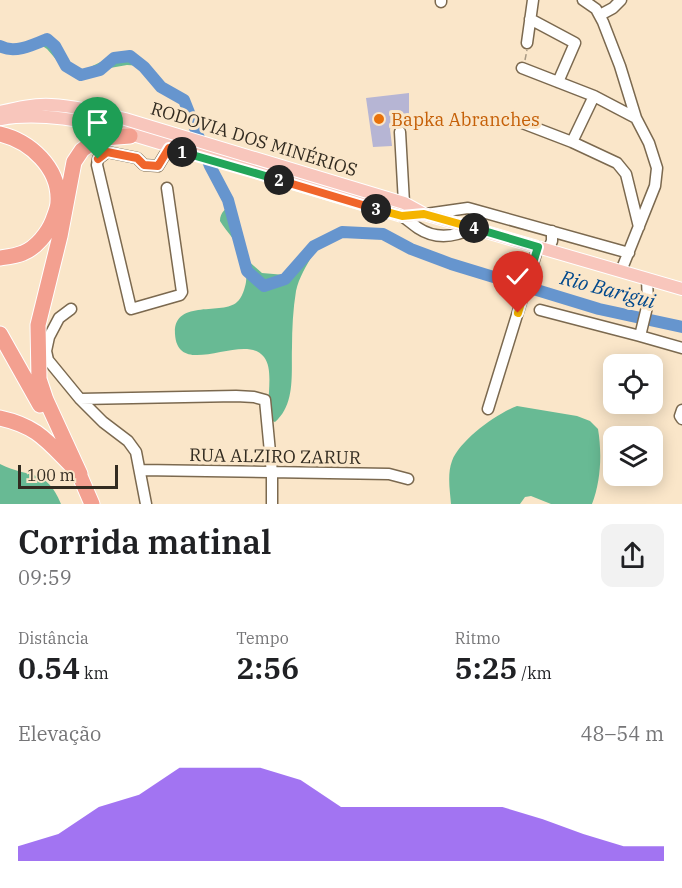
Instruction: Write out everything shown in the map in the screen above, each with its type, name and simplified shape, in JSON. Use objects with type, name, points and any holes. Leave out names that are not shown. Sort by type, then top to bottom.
[{"type":"highway","points":[[0,134],[22,141],[39,154],[57,186],[58,204],[50,228],[39,242],[24,253],[0,258]]},
{"type":"highway","points":[[92,504],[39,379],[38,325],[60,236],[74,162],[82,150],[93,142],[104,138],[130,136]]},
{"type":"highway","points":[[0,334],[80,474]]},
{"type":"highway","points":[[0,418],[19,422],[38,432],[80,474]]},
{"type":"main road","name":"RODOVIA DOS MINÉRIOS","points":[[0,112],[30,106],[52,105],[88,110],[125,119],[404,203],[424,214],[682,289]]},
{"type":"main road","name":"RODOVIA DOS MINÉRIOS","points":[[0,119],[67,118],[100,125],[130,136],[402,216],[424,214]]},
{"type":"street","points":[[527,43],[532,0]]},
{"type":"street","points":[[583,0],[593,6],[600,15],[620,66],[636,118],[650,143],[657,174],[655,186],[621,271]]},
{"type":"street","points":[[600,15],[613,8],[621,0]]},
{"type":"street","points":[[530,19],[575,43],[558,82]]},
{"type":"street","points":[[522,68],[594,96],[636,118]]},
{"type":"street","points":[[572,142],[594,96]]},
{"type":"street","points":[[512,119],[611,159],[623,169],[639,227]]},
{"type":"street","points":[[400,132],[404,203]]},
{"type":"street","points":[[167,188],[182,292],[180,295],[131,309],[97,165],[98,159],[107,152],[137,158],[144,165],[158,166],[174,149]]},
{"type":"street","points":[[424,214],[468,208],[629,253]]},
{"type":"street","points":[[402,216],[420,229],[448,236],[457,236],[473,228]]},
{"type":"street","points":[[488,409],[538,247],[533,226]]},
{"type":"street","points":[[538,247],[552,241],[552,231]]},
{"type":"street","points":[[641,330],[647,307],[647,279]]},
{"type":"street","points":[[647,307],[662,283]]},
{"type":"street","points":[[71,309],[59,318],[49,337],[46,351],[48,360],[80,399],[103,422],[128,441],[136,452],[146,504]]},
{"type":"street","points":[[540,310],[641,330],[682,348]]},
{"type":"street","points":[[80,399],[236,396],[265,400],[272,472],[272,504]]},
{"type":"street","points":[[682,410],[680,416],[682,419]]},
{"type":"street","name":"RUA ALZIRO ZARUR","points":[[141,470],[389,474],[408,478]]},
{"type":"green space","points":[[49,40],[67,65],[80,72],[115,55],[129,56],[142,66],[127,65],[110,68],[89,78],[77,79],[38,43]]},
{"type":"green space","points":[[233,205],[246,259],[262,273],[285,275],[315,241],[319,240],[296,291],[292,326],[291,387],[282,415],[275,422],[270,420],[269,370],[264,357],[255,350],[242,349],[199,355],[187,354],[179,347],[175,334],[177,323],[182,316],[190,312],[230,306],[242,295],[247,272],[245,261],[238,246],[220,221],[224,211]]},
{"type":"green space","points":[[517,406],[577,416],[590,421],[598,429],[600,467],[592,504],[551,504],[531,496],[525,497],[520,504],[451,504],[450,471],[456,453],[480,429],[499,415]]},
{"type":"green space","points":[[0,464],[43,479],[55,492],[61,504],[0,504]]},
{"type":"building","name":"Bapka Abranches","points":[[409,93],[409,127],[399,125],[390,129],[392,146],[373,147],[366,98]]},
{"type":"waterway","name":"Rio Barigui","points":[[0,46],[17,49],[47,39],[55,46],[66,66],[81,75],[100,70],[114,58],[130,56],[144,67],[161,87],[184,100],[210,166],[228,200],[247,271],[264,286],[285,279],[314,246],[342,232],[383,234],[411,249],[451,264],[599,309],[682,327]]},
{"type":"place","name":"Bapka Abranches","points":[[379,119]]},
{"type":"route","points":[[98,159],[107,152],[137,158],[144,165],[158,166],[169,148],[402,216],[424,214],[538,247],[518,313]]}]
